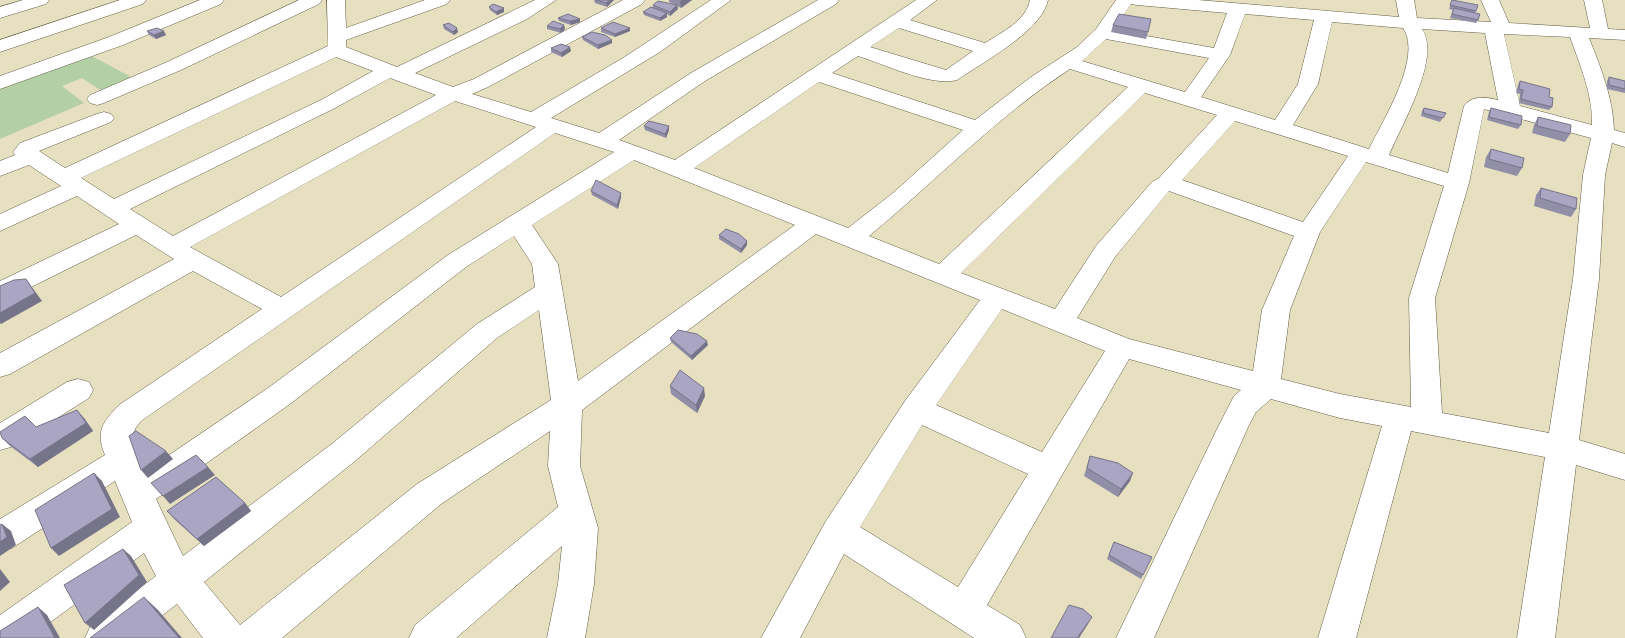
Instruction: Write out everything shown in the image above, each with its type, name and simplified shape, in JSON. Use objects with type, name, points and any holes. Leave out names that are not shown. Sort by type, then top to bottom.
[{"type":"street","points":[[0,13],[40,0]]},
{"type":"street","points":[[0,46],[137,0]]},
{"type":"street","points":[[0,83],[116,42],[215,0]]},
{"type":"street","points":[[0,223],[73,182],[337,43],[441,0]]},
{"type":"street","points":[[114,208],[395,71],[521,15],[547,0]]},
{"type":"street","points":[[0,366],[183,253],[453,94],[481,83],[636,0]]},
{"type":"street","points":[[226,638],[164,561],[115,442],[118,427],[130,413],[543,122],[686,28],[722,0]]},
{"type":"street","points":[[602,141],[698,77],[830,0]]},
{"type":"street","points":[[677,169],[928,0]]},
{"type":"street","points":[[857,49],[946,77],[953,75],[1021,26],[1038,10],[1039,0]]},
{"type":"street","points":[[850,239],[901,198],[978,128],[1038,81],[1084,51],[1102,33],[1125,0]]},
{"type":"street","points":[[1137,0],[1197,2],[1238,8],[1289,6],[1324,17],[1409,24],[1625,35]]},
{"type":"street","points":[[1361,19],[1362,0]]},
{"type":"street","points":[[1134,638],[1234,425],[1245,404],[1265,387],[1276,310],[1308,232],[1368,155],[1417,67],[1418,36],[1409,24],[1405,0]]},
{"type":"street","points":[[1490,0],[1498,28],[1510,110]]},
{"type":"street","points":[[1593,0],[1588,33],[1593,73],[1603,115],[1614,137]]},
{"type":"street","points":[[281,308],[183,253],[24,150],[182,62],[334,2],[337,43],[347,55],[395,71],[453,94],[632,151],[1122,347],[1340,406],[1563,448],[1625,467]]},
{"type":"street","points":[[1190,100],[1221,55],[1238,8]]},
{"type":"street","points":[[1281,127],[1308,84],[1324,17]]},
{"type":"street","points":[[896,21],[988,50]]},
{"type":"street","points":[[1102,33],[1221,55]]},
{"type":"street","points":[[0,59],[21,75]]},
{"type":"street","points":[[1067,62],[1457,183]]},
{"type":"street","points":[[817,75],[978,128]]},
{"type":"street","points":[[942,276],[1142,85]]},
{"type":"street","points":[[1337,638],[1414,420],[1422,298],[1457,183],[1474,106],[1482,103],[1614,137]]},
{"type":"street","points":[[1060,322],[1105,252],[1160,187],[1167,184],[1231,112]]},
{"type":"street","points":[[1536,638],[1586,279],[1594,175],[1614,137]]},
{"type":"street","points":[[137,494],[279,396],[457,261],[519,224],[632,151]]},
{"type":"street","points":[[0,169],[32,156]]},
{"type":"street","points":[[1167,184],[1308,232]]},
{"type":"street","points":[[0,292],[138,224]]},
{"type":"street","points":[[519,224],[545,264],[567,404],[564,466],[578,511],[581,528],[576,584],[566,638]]},
{"type":"street","points":[[253,638],[429,494],[567,404],[813,224]]},
{"type":"street","points":[[104,638],[344,452],[487,331],[550,290]]},
{"type":"street","points":[[780,638],[838,532],[916,409],[996,298]]},
{"type":"street","points":[[964,611],[1122,347]]},
{"type":"street","points":[[0,438],[78,390]]},
{"type":"street","points":[[916,409],[1049,469]]},
{"type":"street","points":[[0,537],[122,460]]},
{"type":"street","points":[[428,638],[578,511]]},
{"type":"street","points":[[0,637],[151,528]]},
{"type":"street","points":[[838,532],[1007,638]]},
{"type":"green space","points":[[90,55],[133,78],[102,91],[82,78],[62,86],[84,103],[0,139],[0,87]]},
{"type":"building","points":[[596,0],[610,0],[606,3]]},
{"type":"building","points":[[1452,0],[1478,5],[1476,11],[1450,5]]},
{"type":"building","points":[[658,1],[677,5],[670,12],[653,5]]},
{"type":"building","points":[[493,4],[504,8],[496,12],[489,7]]},
{"type":"building","points":[[651,7],[667,13],[660,18],[643,12]]},
{"type":"building","points":[[1454,8],[1480,14],[1478,20],[1452,14]]},
{"type":"building","points":[[568,14],[580,19],[570,21],[558,18]]},
{"type":"building","points":[[1119,14],[1151,19],[1148,32],[1113,25]]},
{"type":"building","points":[[553,21],[564,25],[560,29],[547,26]]},
{"type":"building","points":[[613,22],[630,28],[615,34],[601,28]]},
{"type":"building","points":[[449,23],[457,28],[453,32],[443,25]]},
{"type":"building","points":[[157,28],[164,31],[154,35],[147,31]]},
{"type":"building","points":[[592,32],[605,35],[612,40],[598,45],[582,37]]},
{"type":"building","points":[[561,44],[570,47],[561,53],[551,48]]},
{"type":"building","points":[[1609,77],[1625,81],[1625,89],[1609,85]]},
{"type":"building","points":[[1520,81],[1550,89],[1549,97],[1553,98],[1552,107],[1521,99],[1523,90],[1519,89]]},
{"type":"building","points":[[1424,108],[1446,113],[1443,118],[1423,113]]},
{"type":"building","points":[[1491,108],[1522,116],[1521,125],[1489,117]]},
{"type":"building","points":[[1538,117],[1571,125],[1570,134],[1537,126]]},
{"type":"building","points":[[649,121],[669,126],[665,134],[644,126]]},
{"type":"building","points":[[1491,149],[1524,158],[1522,168],[1489,159]]},
{"type":"building","points":[[596,180],[621,193],[617,205],[591,191]]},
{"type":"building","points":[[1541,188],[1577,198],[1576,209],[1540,198]]},
{"type":"building","points":[[726,229],[739,234],[747,241],[741,249],[719,235]]},
{"type":"building","points":[[26,279],[35,293],[0,313],[0,286],[14,280]]},
{"type":"building","points":[[678,330],[697,334],[707,341],[691,356],[670,338]]},
{"type":"building","points":[[680,370],[704,388],[696,405],[670,386]]},
{"type":"building","points":[[77,410],[86,423],[30,459],[2,438],[0,432],[25,416],[36,427]]},
{"type":"building","points":[[136,431],[166,451],[141,470],[129,436]]},
{"type":"building","points":[[196,455],[208,467],[163,496],[151,483]]},
{"type":"building","points":[[1090,456],[1118,463],[1133,473],[1121,489],[1087,468]]},
{"type":"building","points":[[94,473],[112,509],[51,548],[35,510]]},
{"type":"building","points":[[216,477],[245,503],[197,539],[167,511]]},
{"type":"building","points":[[2,524],[7,537],[0,542],[0,525]]},
{"type":"building","points":[[1114,542],[1152,557],[1143,575],[1109,555]]},
{"type":"building","points":[[123,549],[139,575],[85,623],[64,585]]},
{"type":"building","points":[[144,597],[179,638],[90,638]]},
{"type":"building","points":[[1069,605],[1083,609],[1092,617],[1077,638],[1051,638]]},
{"type":"building","points":[[38,607],[55,638],[0,638],[0,631]]}]
